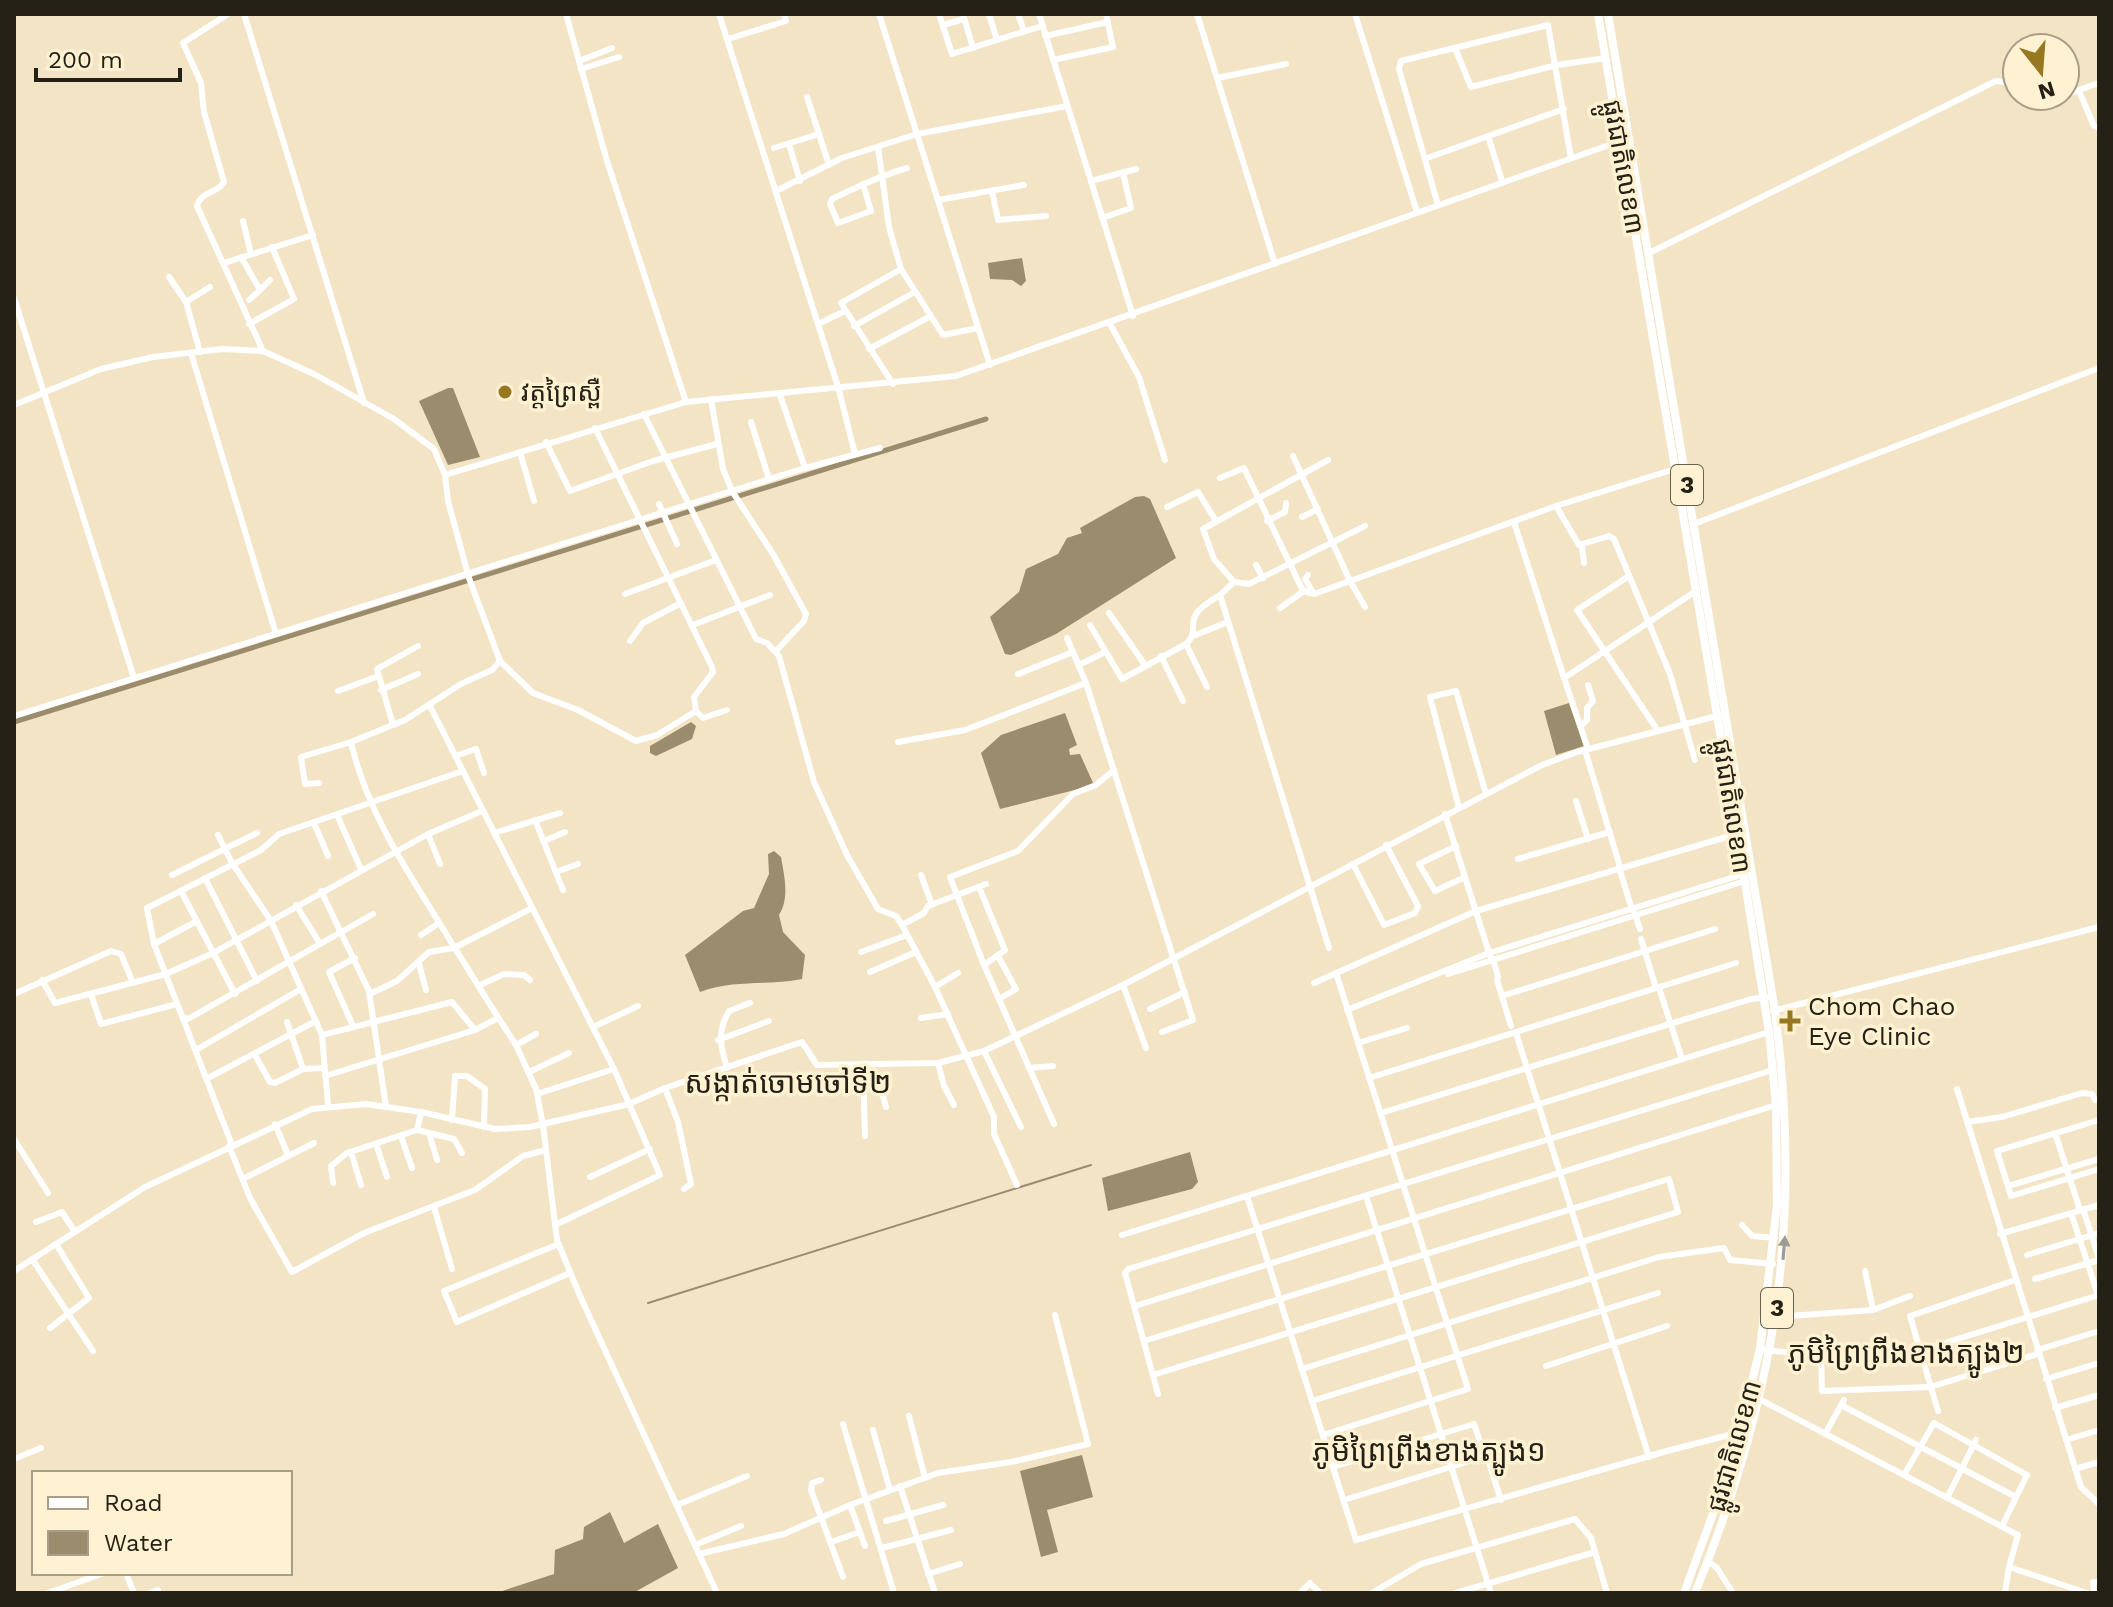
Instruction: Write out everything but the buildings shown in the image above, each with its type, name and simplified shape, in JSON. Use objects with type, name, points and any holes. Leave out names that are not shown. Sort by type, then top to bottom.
[{"type":"highway","name":"ផ្លូវជាតិលេខ៣","points":[[1598,14],[1649,253],[1694,524],[1768,997],[1787,1157],[1785,1239],[1771,1351],[1761,1400],[1728,1510],[1695,1593]]},
{"type":"highway","name":"ផ្លូវជាតិលេខ៣","points":[[1608,14],[1675,469],[1717,716],[1741,832],[1744,877],[1768,997]]},
{"type":"highway","name":"ផ្លូវជាតិលេខ៣","points":[[1684,1593],[1715,1515],[1740,1437],[1760,1349],[1773,1264],[1776,1105],[1770,1012]]},
{"type":"street","points":[[228,14],[185,40],[182,46],[201,83],[204,112],[224,182],[203,195],[197,206],[263,351]]},
{"type":"street","points":[[244,14],[364,403]]},
{"type":"street","points":[[566,14],[607,161],[686,402]]},
{"type":"street","points":[[719,14],[839,390],[855,454]]},
{"type":"street","points":[[728,39],[786,21],[784,14]]},
{"type":"street","points":[[879,14],[990,365]]},
{"type":"street","points":[[939,14],[952,54],[1042,26]]},
{"type":"street","points":[[989,14],[997,40]]},
{"type":"street","points":[[1018,14],[1024,31]]},
{"type":"street","points":[[1039,14],[1133,316]]},
{"type":"street","points":[[1053,60],[1113,47],[1106,14]]},
{"type":"street","points":[[1197,14],[1275,264]]},
{"type":"street","points":[[1355,14],[1417,212]]},
{"type":"street","points":[[943,25],[964,16],[973,48]]},
{"type":"street","points":[[1045,36],[1108,22]]},
{"type":"street","points":[[1438,205],[1399,65],[1542,24],[1550,29],[1571,158]]},
{"type":"street","points":[[580,65],[612,48]]},
{"type":"street","points":[[1455,48],[1471,87],[1557,65],[1606,58]]},
{"type":"street","points":[[580,65],[619,57]]},
{"type":"street","points":[[1217,78],[1286,64]]},
{"type":"street","points":[[1649,253],[1996,81],[2001,82]]},
{"type":"street","points":[[2081,96],[2094,126],[2099,128]]},
{"type":"street","points":[[807,97],[829,165]]},
{"type":"street","points":[[776,191],[829,165],[917,134],[1067,106]]},
{"type":"street","points":[[1427,158],[1564,109]]},
{"type":"street","points":[[774,148],[819,134]]},
{"type":"street","points":[[1488,136],[1502,181]]},
{"type":"street","points":[[445,475],[686,402],[839,390],[956,376],[1133,316],[1624,139]]},
{"type":"street","points":[[789,144],[800,181]]},
{"type":"street","points":[[878,147],[889,227],[901,269],[929,317],[945,337],[978,328]]},
{"type":"street","points":[[863,184],[871,211],[838,223],[830,204],[832,199],[863,184],[882,175],[907,168]]},
{"type":"street","points":[[1091,181],[1136,169]]},
{"type":"street","points":[[1102,218],[1131,208],[1123,173]]},
{"type":"street","points":[[938,200],[1024,185]]},
{"type":"street","points":[[992,191],[999,220],[1046,216]]},
{"type":"street","points":[[243,221],[251,254]]},
{"type":"street","points":[[224,263],[313,235]]},
{"type":"street","points":[[249,324],[294,299],[272,247]]},
{"type":"street","points":[[241,257],[260,290]]},
{"type":"street","points":[[841,303],[901,269]]},
{"type":"street","points":[[169,277],[186,302],[200,352]]},
{"type":"street","points":[[249,300],[270,280]]},
{"type":"street","points":[[186,302],[210,287]]},
{"type":"street","points":[[854,326],[915,292]]},
{"type":"street","points":[[834,294],[893,384]]},
{"type":"street","points":[[14,298],[134,678]]},
{"type":"street","points":[[818,324],[845,311]]},
{"type":"street","points":[[869,349],[929,317]]},
{"type":"street","points":[[1110,324],[1139,377],[1165,460]]},
{"type":"street","points":[[14,405],[115,365],[200,352],[263,351],[364,403],[429,443],[445,475],[448,501],[469,578],[500,661],[533,693],[578,710],[636,741],[657,735],[696,711]]},
{"type":"street","points":[[191,353],[276,634]]},
{"type":"street","points":[[1694,524],[2099,368]]},
{"type":"street","points":[[780,395],[805,468]]},
{"type":"street","points":[[711,399],[717,444],[734,495],[773,554],[806,614],[776,651]]},
{"type":"street","points":[[644,414],[756,639],[776,651],[814,782],[847,855],[878,909],[896,916],[935,987],[994,1117],[994,1134],[1017,1185]]},
{"type":"street","points":[[751,422],[769,479]]},
{"type":"street","points":[[595,428],[713,670],[694,697],[696,711],[703,718],[727,710]]},
{"type":"street","points":[[546,442],[570,491],[664,458],[717,444]]},
{"type":"street","points":[[14,716],[664,517],[734,495],[769,479],[880,448]]},
{"type":"street","points":[[520,452],[534,501]]},
{"type":"street","points":[[1293,456],[1365,607]]},
{"type":"street","points":[[1328,460],[1203,531],[1214,559],[1234,582],[1249,584],[1365,526]]},
{"type":"street","points":[[1220,478],[1244,468],[1288,564],[1304,591],[1314,594],[1556,506],[1675,469]]},
{"type":"street","points":[[1167,507],[1198,492],[1216,521]]},
{"type":"street","points":[[1267,521],[1285,512],[1286,503]]},
{"type":"street","points":[[659,504],[677,544]]},
{"type":"street","points":[[1556,506],[1582,546],[1584,563]]},
{"type":"street","points":[[1302,517],[1318,509]]},
{"type":"street","points":[[1514,522],[1581,726],[1640,929]]},
{"type":"street","points":[[1582,546],[1611,536],[1647,621],[1685,723],[1695,760]]},
{"type":"street","points":[[625,594],[716,560]]},
{"type":"street","points":[[1256,565],[1263,578]]},
{"type":"street","points":[[1308,575],[1305,579],[1314,594]]},
{"type":"street","points":[[1629,576],[1577,610],[1658,731]]},
{"type":"street","points":[[1193,636],[1194,619],[1205,605],[1234,582]]},
{"type":"street","points":[[1280,608],[1304,591]]},
{"type":"street","points":[[1564,678],[1696,591]]},
{"type":"street","points":[[693,625],[770,595]]},
{"type":"street","points":[[1220,595],[1329,948]]},
{"type":"street","points":[[630,641],[643,623],[681,603]]},
{"type":"street","points":[[1109,613],[1145,665]]},
{"type":"street","points":[[1090,625],[1122,679],[1186,644],[1193,636],[1228,622]]},
{"type":"street","points":[[1067,638],[1086,683],[1193,1020],[1162,1032]]},
{"type":"street","points":[[1186,644],[1207,687]]},
{"type":"street","points":[[393,725],[376,677],[382,663],[418,646]]},
{"type":"street","points":[[1018,674],[1073,652]]},
{"type":"street","points":[[1079,665],[1105,652]]},
{"type":"street","points":[[1161,656],[1183,701]]},
{"type":"street","points":[[319,783],[306,786],[301,757],[393,725],[430,706],[461,684],[492,670],[500,661]]},
{"type":"street","points":[[381,690],[418,674]]},
{"type":"street","points":[[338,691],[376,677]]},
{"type":"street","points":[[898,742],[965,730],[1086,683]]},
{"type":"street","points":[[1581,726],[1587,720],[1587,708],[1593,701],[1588,685]]},
{"type":"street","points":[[1459,808],[1430,697],[1456,691],[1486,794]]},
{"type":"street","points":[[430,706],[614,1069],[660,1175],[555,1225]]},
{"type":"street","points":[[14,1271],[137,1191],[275,1124],[328,1105],[386,1107],[484,1127],[543,1125],[629,1104],[665,1088],[802,1042],[817,1065],[938,1063],[967,1057],[1123,985],[1542,765],[1717,716]]},
{"type":"street","points":[[351,742],[370,803],[395,852],[516,1045],[529,1072],[543,1125],[559,1244],[717,1593]]},
{"type":"street","points":[[455,756],[476,749],[484,773]]},
{"type":"street","points":[[1054,1124],[984,965],[950,877],[1018,851],[1073,794],[1096,785],[1114,770]]},
{"type":"street","points":[[463,771],[279,834],[261,850],[145,911],[154,944],[208,1078],[243,1179],[292,1272],[364,1233],[475,1190],[523,1156],[546,1150]]},
{"type":"street","points":[[1576,801],[1588,839]]},
{"type":"street","points":[[42,980],[53,1003],[166,974],[213,953],[428,834],[482,811]]},
{"type":"street","points":[[494,833],[560,813]]},
{"type":"street","points":[[1445,814],[1511,1026]]},
{"type":"street","points":[[337,815],[361,869]]},
{"type":"street","points":[[535,820],[563,890]]},
{"type":"street","points":[[314,823],[328,856]]},
{"type":"street","points":[[544,841],[565,832]]},
{"type":"street","points":[[1518,859],[1610,832]]},
{"type":"street","points":[[1314,983],[1477,911],[1741,832]]},
{"type":"street","points":[[172,875],[257,833]]},
{"type":"street","points":[[428,834],[440,864]]},
{"type":"street","points":[[218,835],[232,863],[271,921],[322,1035],[328,1105]]},
{"type":"street","points":[[1353,864],[1384,925],[1415,913],[1418,906],[1386,845]]},
{"type":"street","points":[[1456,846],[1419,864],[1435,891],[1465,877]]},
{"type":"street","points":[[556,872],[578,864]]},
{"type":"street","points":[[921,875],[932,905]]},
{"type":"street","points":[[1347,1010],[1492,957],[1744,877]]},
{"type":"street","points":[[205,878],[257,981]]},
{"type":"street","points":[[902,925],[932,905],[983,886],[1005,949],[984,965]]},
{"type":"street","points":[[181,891],[235,994]]},
{"type":"street","points":[[321,891],[370,994],[386,1107]]},
{"type":"street","points":[[296,905],[319,942]]},
{"type":"street","points":[[370,994],[397,981],[429,952],[454,948],[532,908]]},
{"type":"street","points":[[183,1017],[188,1019],[235,994],[319,942],[373,914]]},
{"type":"street","points":[[154,944],[197,921]]},
{"type":"street","points":[[421,935],[439,923]]},
{"type":"street","points":[[1770,1012],[2099,927]]},
{"type":"street","points":[[1502,996],[1715,929]]},
{"type":"street","points":[[861,952],[907,935]]},
{"type":"street","points":[[1641,939],[1682,1059]]},
{"type":"street","points":[[14,994],[117,951],[133,983]]},
{"type":"street","points":[[870,972],[916,952]]},
{"type":"street","points":[[998,956],[1016,988],[999,999]]},
{"type":"street","points":[[353,1026],[329,972],[355,958]]},
{"type":"street","points":[[1369,1078],[1736,963]]},
{"type":"street","points":[[419,964],[426,990]]},
{"type":"street","points":[[935,987],[958,973]]},
{"type":"street","points":[[1323,1435],[1468,1389],[1336,973]]},
{"type":"street","points":[[478,986],[504,974],[524,975],[530,980]]},
{"type":"street","points":[[1123,985],[1146,1048]]},
{"type":"street","points":[[196,1050],[301,989]]},
{"type":"street","points":[[1150,1009],[1185,992]]},
{"type":"street","points":[[91,994],[101,1024],[177,1004]]},
{"type":"street","points":[[1381,1113],[1768,997]]},
{"type":"street","points":[[322,1035],[452,1002],[475,1030]]},
{"type":"street","points":[[727,1068],[718,1040],[728,1012],[750,1003]]},
{"type":"street","points":[[593,1027],[638,1006]]},
{"type":"street","points":[[921,1018],[948,1014]]},
{"type":"street","points":[[255,1055],[270,1082],[303,1069],[325,1072],[378,1058],[475,1030],[498,1018]]},
{"type":"street","points":[[208,1078],[316,1021]]},
{"type":"street","points":[[718,1040],[769,1021]]},
{"type":"street","points":[[287,1022],[303,1069]]},
{"type":"street","points":[[1358,1043],[1407,1028]]},
{"type":"street","points":[[1122,1235],[1769,1032]]},
{"type":"street","points":[[1516,1033],[1590,1277],[1649,1457]]},
{"type":"street","points":[[516,1045],[536,1034]]},
{"type":"street","points":[[984,1051],[1021,1127]]},
{"type":"street","points":[[529,1072],[569,1053]]},
{"type":"street","points":[[938,1063],[944,1086],[954,1105]]},
{"type":"street","points":[[863,1066],[865,1136]]},
{"type":"street","points":[[1029,1068],[1053,1066]]},
{"type":"street","points":[[537,1094],[614,1069]]},
{"type":"street","points":[[1158,1394],[1125,1273],[1128,1269],[1773,1070]]},
{"type":"street","points":[[452,1120],[455,1076],[467,1076],[485,1089],[484,1127]]},
{"type":"street","points":[[863,1080],[880,1085],[886,1107]]},
{"type":"street","points":[[665,1088],[678,1122],[691,1184],[684,1189]]},
{"type":"street","points":[[1957,1089],[2081,1487],[2099,1504]]},
{"type":"street","points":[[1967,1122],[2002,1117],[2082,1093],[2092,1094],[2095,1100]]},
{"type":"street","points":[[1135,1306],[1776,1105]]},
{"type":"street","points":[[417,1130],[421,1112]]},
{"type":"street","points":[[2099,1120],[1997,1151],[2011,1196],[2099,1169]]},
{"type":"street","points":[[275,1124],[288,1155]]},
{"type":"street","points":[[333,1183],[329,1168],[351,1152],[417,1130],[458,1140],[462,1153]]},
{"type":"street","points":[[429,1133],[437,1160]]},
{"type":"street","points":[[2035,1279],[2099,1259],[2095,1234],[2069,1178],[2055,1133]]},
{"type":"street","points":[[401,1136],[412,1168]]},
{"type":"street","points":[[14,1139],[48,1193]]},
{"type":"street","points":[[243,1179],[314,1143]]},
{"type":"street","points":[[376,1144],[387,1177]]},
{"type":"street","points":[[590,1177],[650,1149]]},
{"type":"street","points":[[351,1152],[361,1185]]},
{"type":"street","points":[[2008,1186],[2099,1159]]},
{"type":"street","points":[[1144,1341],[1669,1179],[1678,1212],[1153,1375]]},
{"type":"street","points":[[1247,1196],[1356,1540],[1729,1435],[1740,1437]]},
{"type":"street","points":[[1366,1196],[1491,1593]]},
{"type":"street","points":[[2000,1234],[2099,1205]]},
{"type":"street","points":[[434,1207],[452,1269]]},
{"type":"street","points":[[36,1222],[62,1212],[75,1232]]},
{"type":"street","points":[[1760,1349],[1919,1351],[2098,1295],[2071,1213]]},
{"type":"street","points":[[1742,1225],[1752,1236],[1775,1238]]},
{"type":"street","points":[[2027,1255],[2095,1234]]},
{"type":"street","points":[[50,1328],[89,1298],[56,1244]]},
{"type":"street","points":[[559,1244],[444,1291],[457,1322],[570,1273]]},
{"type":"street","points":[[1302,1369],[1659,1257],[1724,1248],[1730,1260],[1773,1264]]},
{"type":"street","points":[[32,1259],[93,1351]]},
{"type":"street","points":[[1865,1271],[1873,1310]]},
{"type":"street","points":[[1938,1411],[1909,1322],[1914,1312],[2015,1280]]},
{"type":"street","points":[[1312,1401],[1658,1293]]},
{"type":"street","points":[[1776,1317],[1873,1310],[1910,1296]]},
{"type":"street","points":[[699,1554],[784,1534],[850,1505],[925,1478],[1088,1444],[1055,1315]]},
{"type":"street","points":[[1546,1366],[1667,1326]]},
{"type":"street","points":[[1821,1352],[1822,1391],[1930,1387],[2099,1331]]},
{"type":"street","points":[[2046,1379],[2099,1363]]},
{"type":"street","points":[[2055,1408],[2099,1395]]},
{"type":"street","points":[[1761,1400],[2019,1537],[2009,1567],[2005,1593]]},
{"type":"street","points":[[1825,1434],[1843,1402],[2016,1497]]},
{"type":"street","points":[[909,1416],[925,1478]]},
{"type":"street","points":[[1904,1475],[1932,1422],[1975,1443],[2027,1475],[2002,1526]]},
{"type":"street","points":[[843,1424],[894,1593]]},
{"type":"street","points":[[1333,1467],[1476,1425],[1501,1500]]},
{"type":"street","points":[[873,1430],[890,1490]]},
{"type":"street","points":[[2066,1440],[2099,1430]]},
{"type":"street","points":[[1947,1498],[1975,1443]]},
{"type":"street","points":[[15,1456],[41,1448]]},
{"type":"street","points":[[1344,1500],[1485,1457]]},
{"type":"street","points":[[2075,1469],[2099,1462]]},
{"type":"street","points":[[677,1505],[747,1476]]},
{"type":"street","points":[[821,1480],[810,1486],[843,1577]]},
{"type":"street","points":[[900,1486],[935,1593]]},
{"type":"street","points":[[2091,1497],[2099,1494]]},
{"type":"street","points":[[850,1505],[865,1546]]},
{"type":"street","points":[[886,1521],[943,1505]]},
{"type":"street","points":[[1372,1593],[1421,1564],[1575,1519],[1591,1538],[1607,1593]]},
{"type":"street","points":[[695,1545],[741,1526]]},
{"type":"street","points":[[882,1548],[951,1530]]},
{"type":"street","points":[[831,1542],[860,1532]]},
{"type":"street","points":[[1456,1593],[1595,1552]]},
{"type":"street","points":[[1708,1561],[1715,1565],[1733,1593]]},
{"type":"street","points":[[928,1574],[960,1564]]},
{"type":"street","points":[[2009,1567],[2087,1593]]},
{"type":"street","points":[[48,1593],[98,1575]]},
{"type":"street","points":[[2094,1593],[2093,1582],[2099,1582]]},
{"type":"street","points":[[1300,1593],[1310,1583],[1320,1593]]},
{"type":"street","points":[[149,1593],[158,1590]]},
{"type":"water","points":[[1022,258],[1026,281],[1021,286],[1012,280],[990,279],[988,263]]},
{"type":"water","points":[[453,388],[480,457],[448,465],[419,401]]},
{"type":"water","points":[[1135,497],[1150,499],[1176,558],[1056,634],[1011,655],[1005,654],[990,617],[1019,592],[1026,569],[1058,554],[1067,538],[1082,533],[1080,528]]},
{"type":"water","points":[[1569,703],[1584,746],[1556,755],[1544,711]]},
{"type":"water","points":[[1065,713],[1077,745],[1069,749],[1070,755],[1080,754],[1094,785],[1000,809],[981,753],[1001,735]]},
{"type":"water","points":[[691,722],[696,726],[692,739],[656,756],[650,753],[650,746]]},
{"type":"water","points":[[774,851],[781,857],[785,886],[779,915],[783,932],[805,955],[802,979],[725,985],[700,992],[685,955],[743,911],[754,908],[769,874],[768,854]]},
{"type":"water","points":[[1190,1152],[1198,1182],[1192,1189],[1108,1211],[1102,1178]]},
{"type":"water","points":[[1082,1455],[1093,1497],[1047,1510],[1058,1552],[1041,1557],[1020,1471]]},
{"type":"water","points":[[610,1512],[624,1543],[658,1524],[678,1568],[633,1593],[496,1593],[554,1574],[555,1550],[583,1539],[584,1527]]},
{"type":"waterway","points":[[14,722],[986,419]]},
{"type":"waterway","points":[[648,1303],[1091,1165]]},
{"type":"place","name":"វត្តព្រៃស្ពឺ","points":[[505,392]]},
{"type":"place","name":"Chom Chao Eye Clinic","points":[[1790,1021]]},
{"type":"district","name":"សង្កាត់ចោមចៅទី២","points":[[788,1083]]},
{"type":"district","name":"ភូមិព្រៃព្រីងខាងត្បូង២","points":[[1906,1353]]},
{"type":"district","name":"ភូមិព្រៃព្រីងខាងត្បូង១","points":[[1429,1451]]}]
